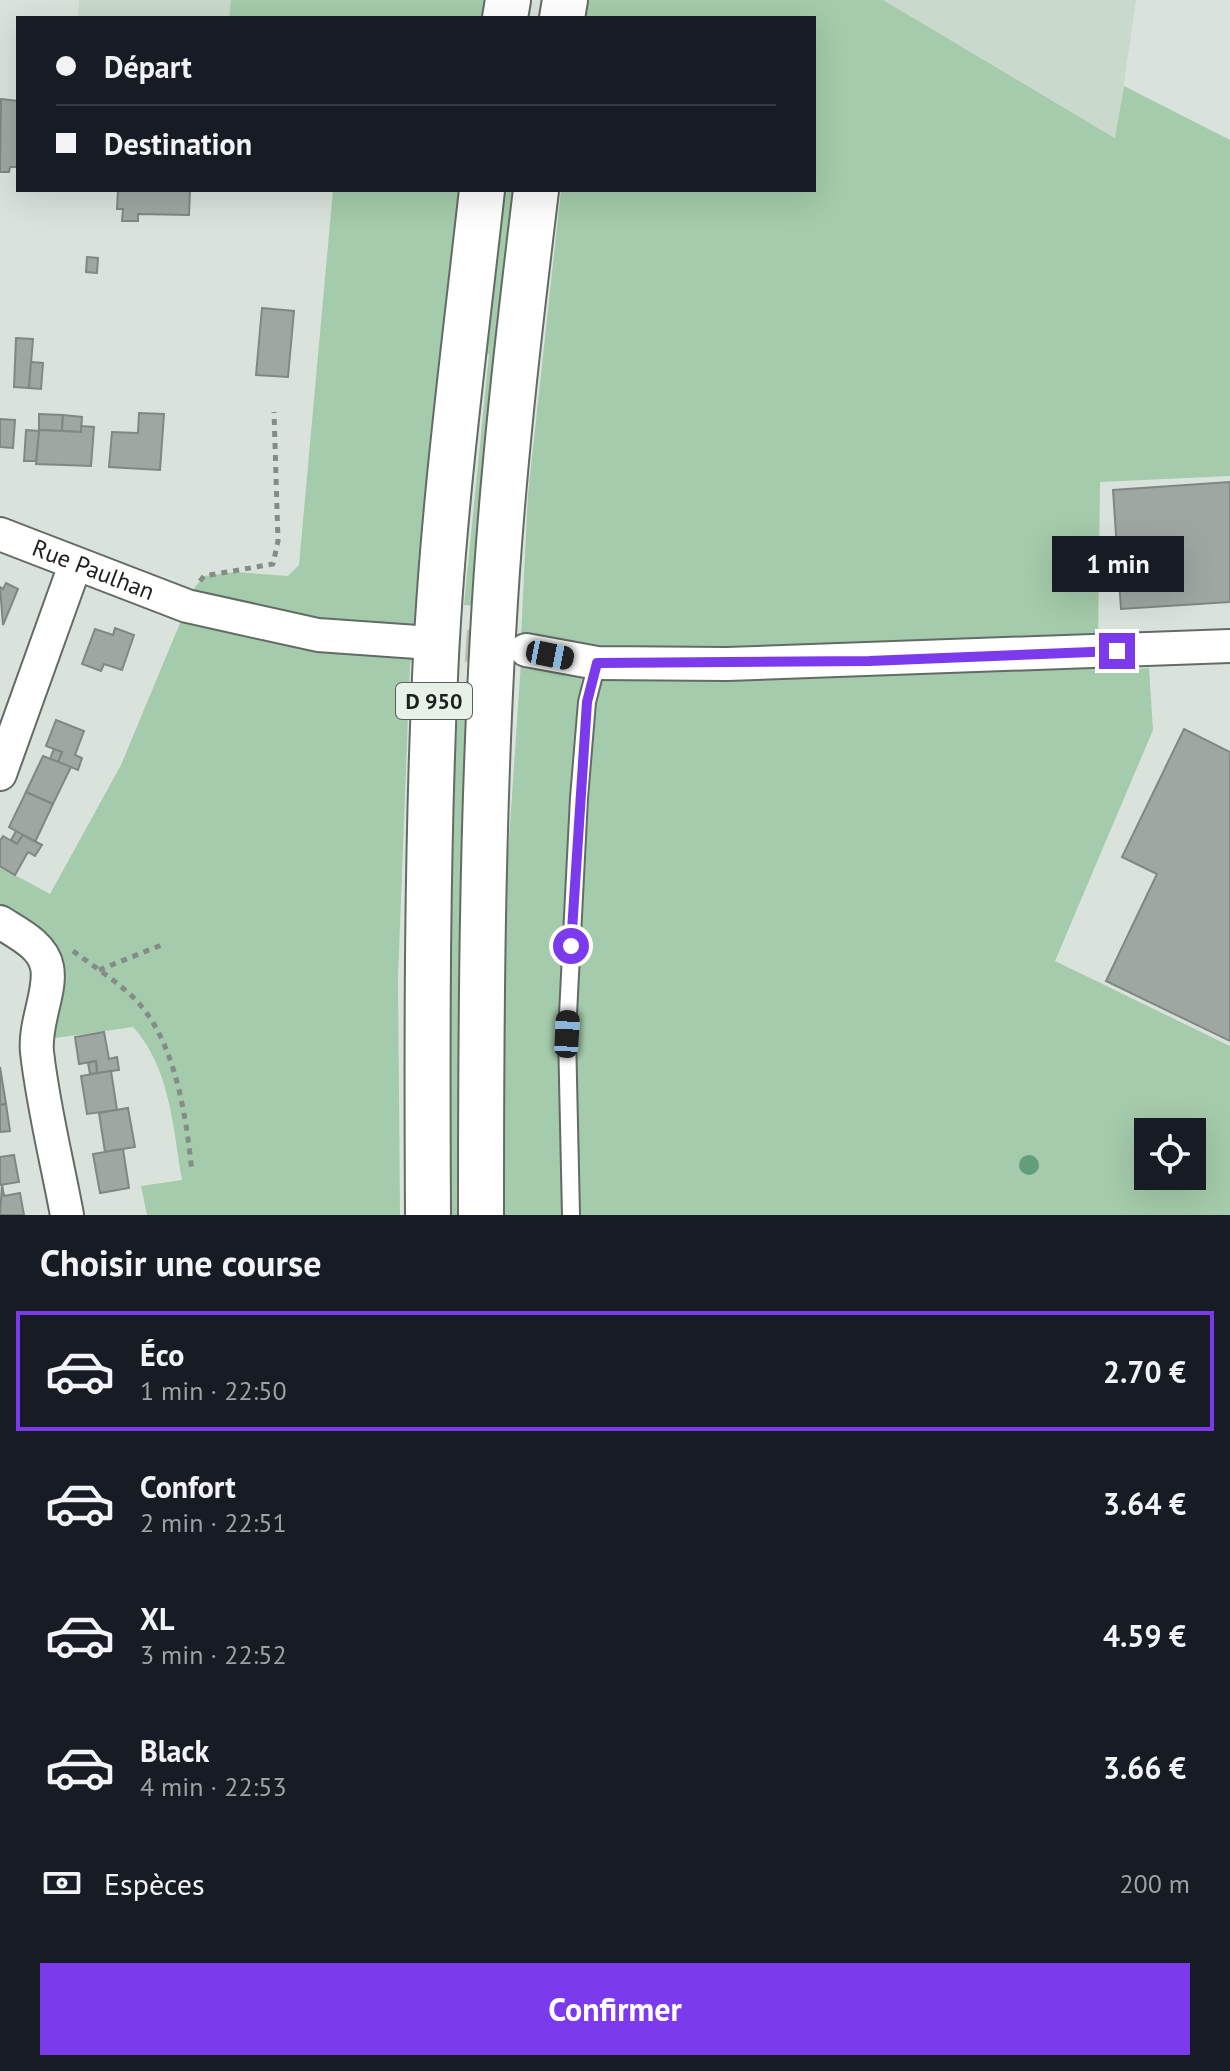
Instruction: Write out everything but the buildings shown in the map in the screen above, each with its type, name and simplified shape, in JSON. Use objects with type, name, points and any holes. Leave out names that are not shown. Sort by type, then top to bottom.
[{"type":"highway","name":"D 950","points":[[428,1215],[427,1046],[435,675],[457,409],[482,192]]},
{"type":"highway","name":"D 950","points":[[481,1215],[482,956],[493,635],[508,443],[536,192]]},
{"type":"street","name":"Rue Paulhan","points":[[0,534],[187,606],[318,635],[417,642]]},
{"type":"street","points":[[0,774],[75,565]]},
{"type":"street","points":[[526,650],[597,663],[898,660],[1230,646]]},
{"type":"street","points":[[0,922],[43,955],[48,983],[39,1012],[37,1049],[67,1215]]},
{"type":"lane","points":[[571,1215],[567,1034],[581,771],[587,702],[597,663]]},
{"type":"path","points":[[187,606],[204,576],[273,564],[278,541],[274,412]]},
{"type":"path","points":[[98,970],[164,944]]},
{"type":"path","points":[[43,955],[68,947],[133,997],[155,1025],[171,1063],[192,1172]]},
{"type":"shaded area","points":[[79,0],[231,0],[229,16],[78,16]]},
{"type":"shaded area","points":[[883,0],[1136,0],[1116,138]]},
{"type":"green space","points":[[231,0],[485,0],[483,16],[229,16]]},
{"type":"green space","points":[[589,0],[883,0],[1115,138],[1124,86],[1230,140],[1230,476],[1100,482],[1098,647],[613,651],[521,637],[528,494],[561,192],[816,192],[816,16],[586,16]]},
{"type":"green space","points":[[333,192],[461,192],[417,642],[410,665],[398,978],[400,1215],[147,1215],[141,1186],[182,1180],[168,1099],[155,1060],[133,1027],[48,1039],[65,980],[59,958],[0,910],[0,867],[50,894],[121,765],[195,587],[204,576],[236,572],[288,576],[299,565]]},
{"type":"green space","points":[[499,192],[519,192],[481,606],[464,605],[489,354],[477,356]]},
{"type":"green space","points":[[521,662],[582,677],[566,878],[563,1215],[503,1215],[503,929]]},
{"type":"green space","points":[[1098,663],[1098,672],[1149,668],[1153,730],[1055,961],[1230,1046],[1230,1215],[580,1215],[575,1054],[592,701],[602,681],[616,671]]},
{"type":"green space","points":[[460,685],[475,686],[461,1215],[447,1215],[450,884]]},
{"type":"tunnel","points":[[418,642],[515,649]]},
{"type":"route","points":[[571,946],[587,702],[597,663],[869,661],[1117,651]]}]
